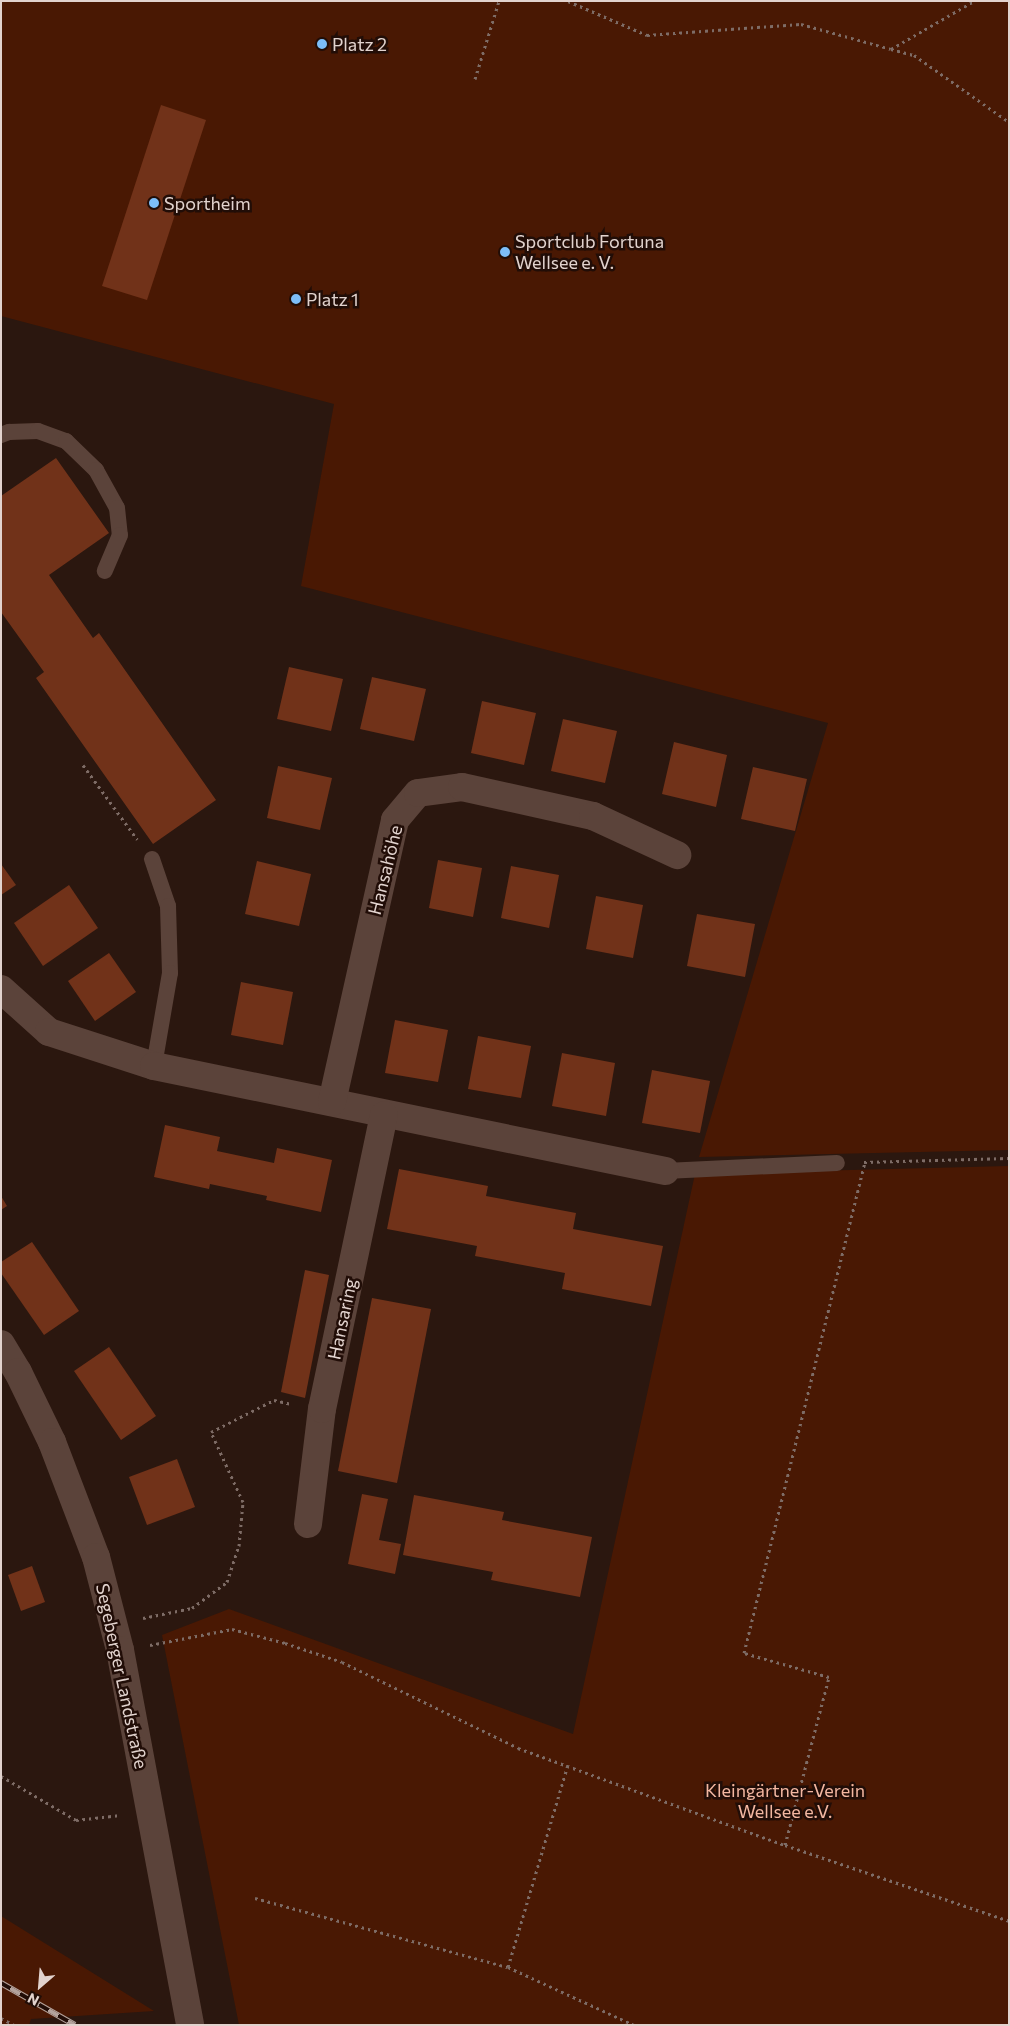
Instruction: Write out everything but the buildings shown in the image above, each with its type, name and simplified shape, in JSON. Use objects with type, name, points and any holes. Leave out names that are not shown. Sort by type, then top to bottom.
[{"type":"street","name":"Hansahöhe","points":[[332,1102],[395,820],[418,793],[462,787],[593,816],[677,855]]},
{"type":"street","points":[[1,989],[50,1032],[154,1066],[332,1102],[384,1115],[665,1171]]},
{"type":"street","name":"Hansaring","points":[[308,1524],[322,1409],[384,1115]]},
{"type":"street","name":"Segeberger Landstraße","points":[[1,1344],[18,1372],[52,1442],[96,1557],[120,1650],[190,2025]]},
{"type":"lane","points":[[1,436],[10,432],[38,431],[66,441],[96,470],[117,508],[120,535],[106,571]]},
{"type":"lane","points":[[152,859],[168,906],[170,973],[154,1066]]},
{"type":"lane","points":[[665,1171],[837,1163]]},
{"type":"path","points":[[475,78],[499,1]]},
{"type":"path","points":[[568,1],[647,35],[801,24],[914,55],[1009,122]]},
{"type":"path","points":[[891,49],[974,1]]},
{"type":"path","points":[[83,765],[152,859]]},
{"type":"path","points":[[837,1163],[1009,1158]]},
{"type":"path","points":[[785,1845],[828,1677],[744,1653],[865,1162]]},
{"type":"path","points":[[113,1624],[192,1608],[227,1582],[239,1546],[243,1502],[211,1432],[274,1400],[322,1409]]},
{"type":"path","points":[[120,1650],[232,1629],[267,1638],[342,1662],[518,1748],[568,1764],[785,1845],[1009,1921]]},
{"type":"path","points":[[508,1967],[568,1764]]},
{"type":"path","points":[[1,1769],[2,1776],[76,1820],[149,1812]]},
{"type":"path","points":[[255,1898],[508,1967],[634,2025]]},
{"type":"path","points":[[1,2018],[14,2025]]},
{"type":"green space","points":[[1,1],[1009,1],[1009,1150],[699,1157],[828,723],[301,586],[334,404],[1,316]]},
{"type":"green space","name":"Kleingärtner-Verein Wellsee e.V.","points":[[1009,1166],[1009,2025],[239,2025],[162,1635],[229,1609],[573,1734],[695,1174]]},
{"type":"green space","points":[[1,1916],[154,2011],[31,2019],[29,2025],[1,2025]]},
{"type":"railway","points":[[1,1983],[75,2025]]},
{"type":"place","name":"Platz 2","points":[[322,44]]},
{"type":"place","name":"Sportheim","points":[[154,203]]},
{"type":"place","name":"Sportclub Fortuna Wellsee e. V.","points":[[505,252]]},
{"type":"place","name":"Platz 1","points":[[296,299]]}]
